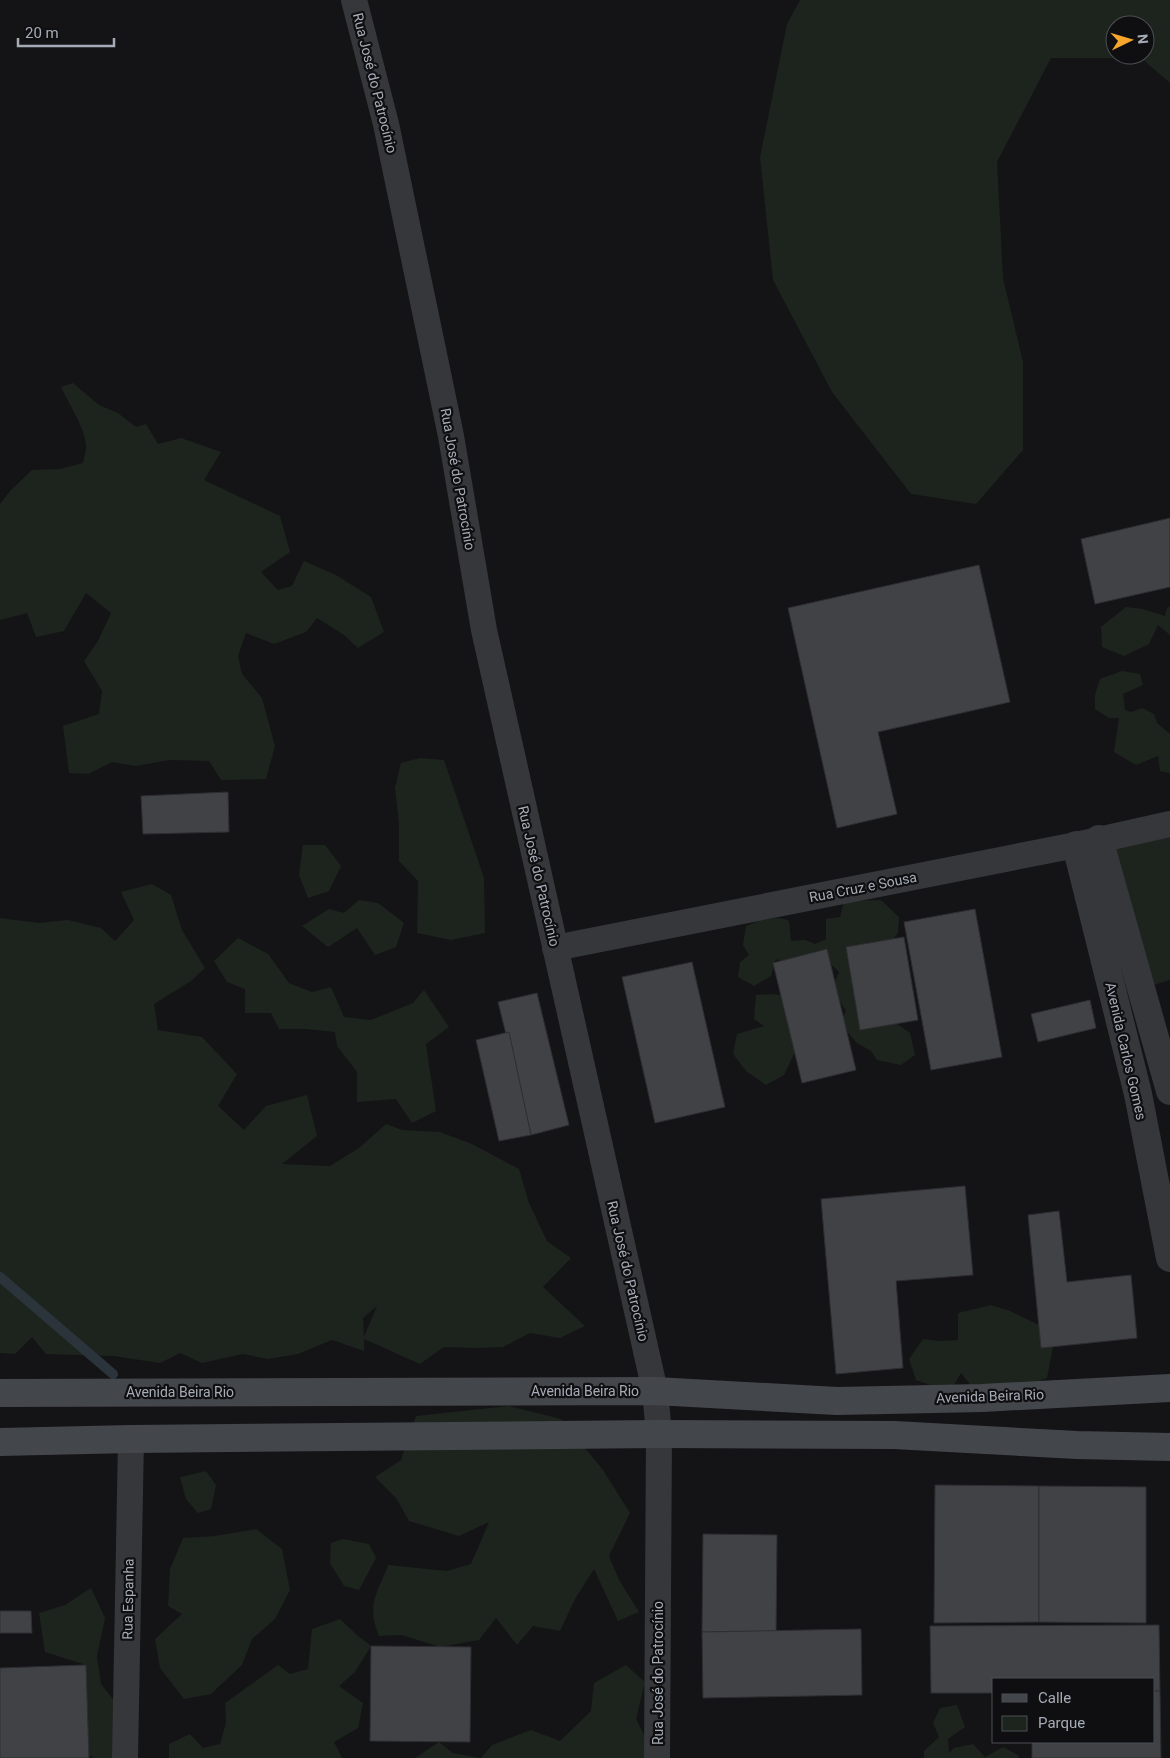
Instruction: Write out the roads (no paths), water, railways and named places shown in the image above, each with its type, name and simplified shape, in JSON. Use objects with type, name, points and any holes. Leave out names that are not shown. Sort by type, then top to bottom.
[{"type":"main road","name":"Avenida Beira Rio","points":[[0,1393],[654,1391],[837,1401],[982,1398],[1170,1388]]},
{"type":"main road","points":[[0,1442],[659,1434],[894,1436],[1077,1445],[1170,1447]]},
{"type":"street","name":"Rua José do Patrocínio","points":[[354,0],[388,134],[451,436],[484,630],[654,1391],[659,1434],[658,1758]]},
{"type":"street","name":"Rua Cruz e Sousa","points":[[555,948],[1170,824]]},
{"type":"street","name":"Avenida Carlos Gomes","points":[[1088,842],[1170,1091]]},
{"type":"street","name":"Avenida Carlos Gomes","points":[[1088,842],[1170,1258]]},
{"type":"street","name":"Rua Espanha","points":[[125,1758],[131,1439]]},
{"type":"waterway","points":[[0,1277],[113,1374]]}]
